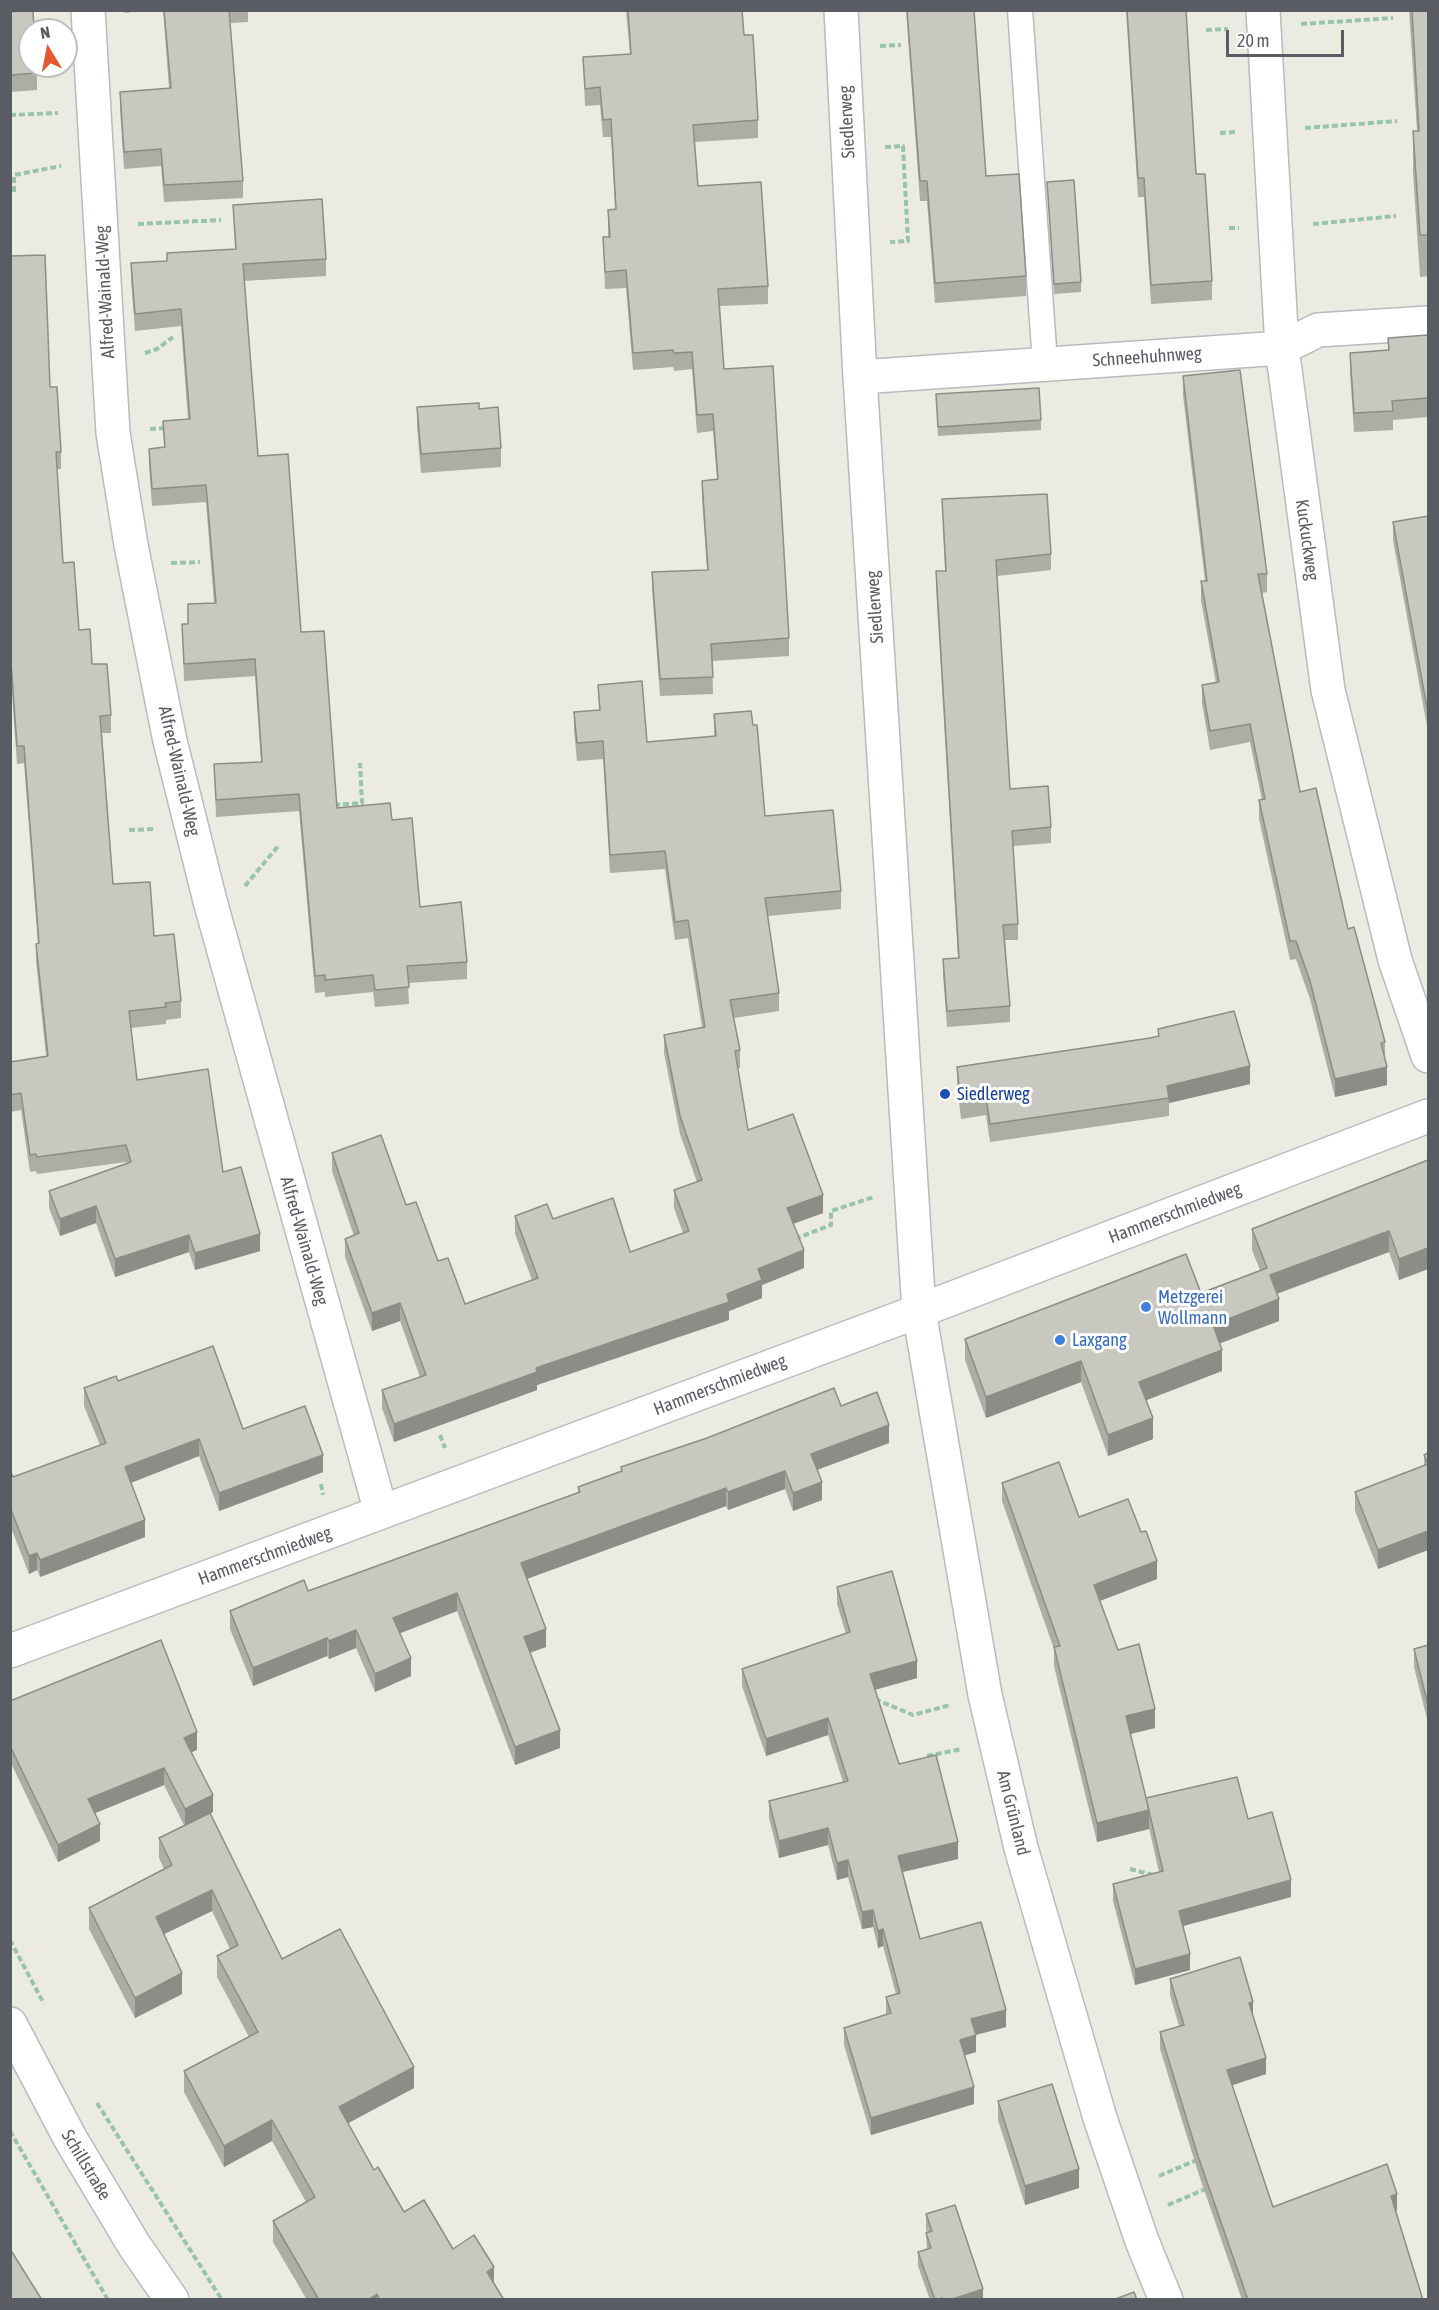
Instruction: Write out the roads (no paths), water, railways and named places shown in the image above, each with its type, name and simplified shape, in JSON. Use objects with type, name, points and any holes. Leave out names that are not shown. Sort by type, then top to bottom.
[{"type":"street","name":"Alfred-Wainald-Weg","points":[[88,10],[113,433],[130,545],[170,741],[210,901],[381,1512]]},
{"type":"street","name":"Siedlerweg","points":[[841,10],[860,377],[919,1311]]},
{"type":"street","name":"Kuckuckweg","points":[[1264,19],[1282,348],[1328,690],[1395,960],[1428,1056]]},
{"type":"street","name":"Schneehuhnweg","points":[[860,377],[1282,348],[1318,330],[1428,323]]},
{"type":"street","name":"Hammerschmiedweg","points":[[10,1651],[919,1311],[1428,1116]]},
{"type":"street","name":"Am Grünland","points":[[919,1311],[986,1695],[1021,1848],[1053,1965],[1130,2205],[1166,2300]]},
{"type":"street","name":"Schillstraße","points":[[10,2024],[70,2138],[134,2245],[172,2300]]},
{"type":"lane","points":[[1020,10],[1045,363]]},
{"type":"place","name":"Siedlerweg","points":[[945,1094]]},
{"type":"place","name":"Metzgerei Wollmann","points":[[1146,1307]]},
{"type":"place","name":"Laxgang","points":[[1060,1340]]}]
